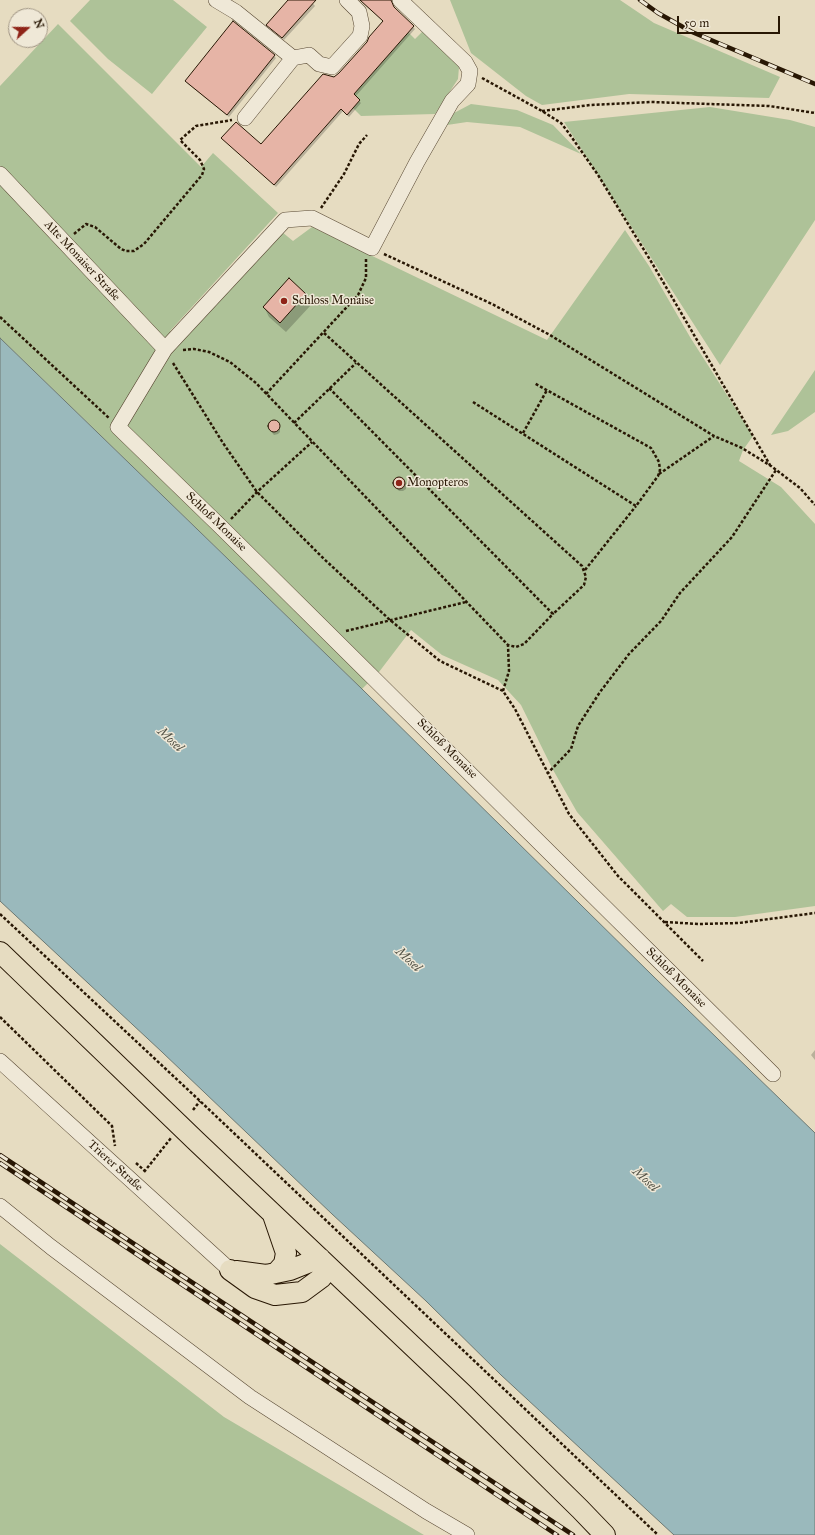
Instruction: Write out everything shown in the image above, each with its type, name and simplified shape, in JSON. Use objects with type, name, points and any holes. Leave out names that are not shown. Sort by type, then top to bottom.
[{"type":"main road","points":[[0,952],[462,1393],[605,1535]]},
{"type":"main road","points":[[273,1213],[286,1253],[284,1264],[276,1273]]},
{"type":"main road","points":[[230,1270],[255,1288],[275,1295],[302,1292],[321,1278],[325,1262]]},
{"type":"main road","points":[[230,1270],[261,1275],[325,1262]]},
{"type":"street","points":[[216,0],[236,12],[293,58]]},
{"type":"street","points":[[245,118],[293,58],[309,55],[319,64],[332,67],[360,36],[362,26],[359,12],[347,0]]},
{"type":"street","points":[[118,427],[165,349],[285,220],[312,218],[369,246],[452,101],[468,84],[470,71],[465,62],[400,0]]},
{"type":"street","name":"Alte Monaiser Straße","points":[[0,174],[165,349]]},
{"type":"street","name":"Schloß Monaise","points":[[118,427],[333,637],[773,1074]]},
{"type":"street","name":"Trierer Straße","points":[[0,1061],[230,1270]]},
{"type":"street","points":[[0,1206],[51,1247],[250,1397],[426,1511],[467,1535]]},
{"type":"path","points":[[470,71],[561,123],[598,175],[660,276],[771,466]]},
{"type":"path","points":[[542,111],[590,105],[651,102],[769,106],[815,113]]},
{"type":"path","points":[[64,242],[86,224],[95,227],[120,249],[134,251],[144,244],[202,175],[204,168],[200,160],[180,140],[196,126],[245,118]]},
{"type":"path","points":[[312,218],[324,204],[344,174],[359,144],[367,135]]},
{"type":"path","points":[[266,394],[358,295],[366,278],[369,246],[492,304],[550,335],[714,436],[742,448],[771,466],[800,488],[815,505]]},
{"type":"path","points":[[0,317],[118,427]]},
{"type":"path","points":[[165,349],[194,349],[209,352],[230,362],[256,383],[508,646],[516,647],[524,644],[553,614],[584,586],[586,577],[585,570],[324,333]]},
{"type":"path","points":[[165,349],[223,443],[257,492],[324,559],[390,620],[440,661],[503,691],[515,709],[568,814],[618,876],[703,961]]},
{"type":"path","points":[[294,423],[356,363]]},
{"type":"path","points":[[534,383],[651,448],[659,462],[659,474]]},
{"type":"path","points":[[329,388],[553,614]]},
{"type":"path","points":[[522,433],[547,390]]},
{"type":"path","points":[[473,402],[636,506]]},
{"type":"path","points":[[585,570],[636,506],[659,474],[714,436]]},
{"type":"path","points":[[222,528],[257,492],[312,442]]},
{"type":"path","points":[[548,774],[571,749],[578,726],[629,654],[661,621],[680,593],[732,537],[776,470]]},
{"type":"path","points":[[333,637],[342,632],[466,602]]},
{"type":"path","points":[[503,691],[509,671],[508,646]]},
{"type":"path","points":[[665,922],[699,924],[739,923],[815,913]]},
{"type":"path","points":[[0,914],[200,1101],[658,1535]]},
{"type":"path","points":[[0,1017],[112,1126],[115,1146],[121,1151]]},
{"type":"path","points":[[193,1110],[200,1101]]},
{"type":"path","points":[[134,1184],[171,1138]]},
{"type":"path","points":[[133,1161],[145,1171]]},
{"type":"green space","points":[[90,0],[173,0],[207,27],[152,94],[108,59],[70,21]]},
{"type":"green space","points":[[450,0],[620,0],[654,23],[780,77],[769,98],[629,94],[542,105],[526,96],[471,53]]},
{"type":"green space","points":[[58,24],[201,167],[213,153],[278,213],[170,331],[179,340],[282,232],[293,241],[312,227],[547,340],[625,230],[649,266],[690,337],[753,436],[743,450],[739,461],[781,487],[815,524],[815,906],[735,917],[687,917],[671,904],[663,911],[577,812],[552,768],[521,705],[498,680],[442,655],[411,630],[379,672],[362,689],[0,338],[0,86],[36,48],[48,48],[48,35]]},
{"type":"green space","points":[[424,30],[455,60],[459,67],[458,79],[435,114],[361,116],[353,108],[360,100],[354,94],[408,32],[415,39]]},
{"type":"green space","points":[[471,104],[517,110],[553,125],[581,154],[520,127],[467,122],[447,125],[454,113]]},
{"type":"green space","points":[[710,107],[790,120],[815,127],[815,220],[720,365],[564,122]]},
{"type":"green space","points":[[815,370],[815,412],[788,431],[771,435]]},
{"type":"green space","points":[[0,1244],[224,1417],[424,1535],[0,1535]]},
{"type":"water","name":"Mosel","points":[[0,338],[362,689],[654,977],[815,1133],[815,1535],[674,1535],[501,1375],[426,1301],[0,901]]},
{"type":"building","points":[[288,0],[316,0],[282,38],[266,25]]},
{"type":"building","points":[[360,0],[391,0],[394,7],[414,26],[354,94],[360,100],[347,115],[341,109],[274,185],[221,138],[236,122],[261,144],[323,74],[334,77],[339,73],[367,42],[369,37],[383,21]]},
{"type":"building","points":[[233,21],[275,55],[227,115],[185,81]]},
{"type":"building","name":"Schloss Monaise","points":[[289,278],[306,294],[280,323],[263,307]]},
{"type":"building","points":[[272,420],[276,420],[280,426],[276,432],[272,432],[268,428],[268,424]]},
{"type":"building","name":"Monopteros","points":[[397,477],[401,477],[405,483],[401,489],[397,489],[393,485],[393,481]]},
{"type":"railway","points":[[640,0],[658,13],[692,32],[815,84]]},
{"type":"railway","points":[[0,1155],[573,1535]]},
{"type":"railway","points":[[0,1163],[557,1535]]},
{"type":"place","name":"Schloss Monaise","points":[[284,301]]},
{"type":"place","name":"Monopteros","points":[[399,483]]}]
